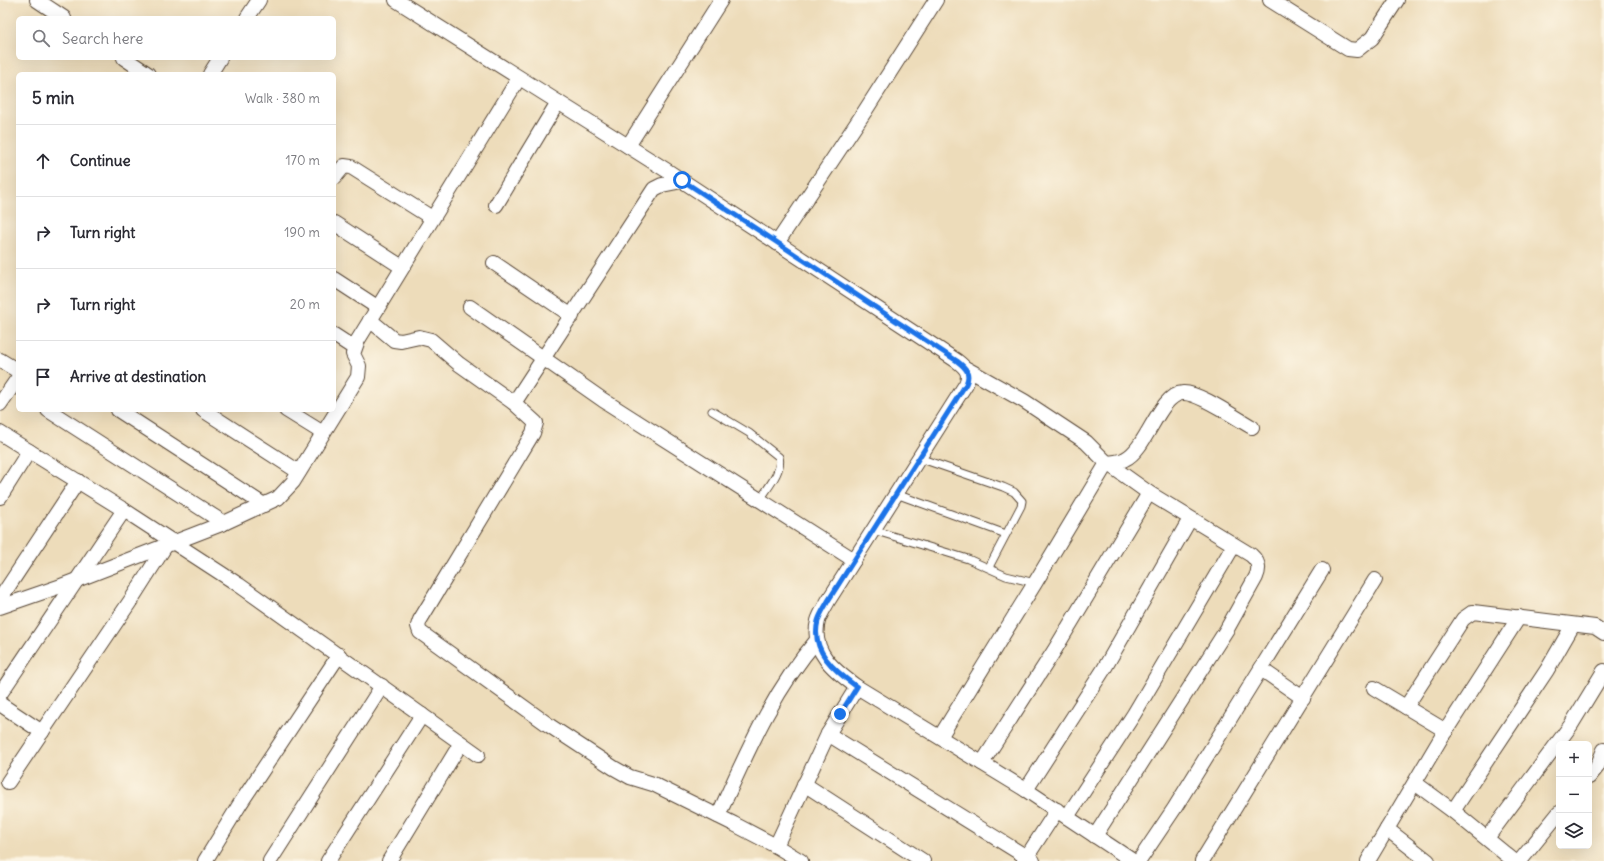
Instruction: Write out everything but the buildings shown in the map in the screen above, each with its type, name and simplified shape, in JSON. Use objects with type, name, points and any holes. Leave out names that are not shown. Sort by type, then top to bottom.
[{"type":"street","points":[[37,0],[61,16]]},
{"type":"street","points":[[248,16],[258,0]]},
{"type":"street","points":[[396,0],[682,180],[967,369],[1024,401],[1079,438],[1107,462],[1149,493],[1256,559],[1259,570],[1227,629],[1095,836]]},
{"type":"street","points":[[628,146],[721,0]]},
{"type":"street","points":[[777,243],[865,111],[936,0]]},
{"type":"street","points":[[1270,0],[1286,4],[1348,49],[1357,50],[1372,38],[1397,0]]},
{"type":"street","points":[[127,60],[145,72]]},
{"type":"street","points":[[211,72],[219,60]]},
{"type":"street","points":[[339,395],[359,373],[353,354],[354,348],[377,307],[519,78]]},
{"type":"street","points":[[496,205],[558,102]]},
{"type":"street","points":[[336,175],[341,168],[347,166],[351,167],[432,218]]},
{"type":"street","points":[[514,403],[654,190],[662,185],[682,180]]},
{"type":"street","points":[[336,224],[402,267]]},
{"type":"street","points":[[494,264],[572,316]]},
{"type":"street","points":[[336,281],[377,307]]},
{"type":"street","points":[[470,307],[603,400],[854,560]]},
{"type":"street","points":[[370,320],[394,340],[401,341],[418,337],[431,340],[475,376],[514,403],[536,423],[536,428],[428,606],[418,626],[428,639],[550,726],[614,768],[718,816],[776,846],[801,861]]},
{"type":"street","points":[[336,336],[354,348]]},
{"type":"street","points":[[0,360],[16,370]]},
{"type":"street","points":[[967,369],[969,378],[966,384],[828,601],[818,621],[817,640],[824,657],[832,667],[857,687],[1026,790],[1133,861]]},
{"type":"street","points":[[0,404],[16,386]]},
{"type":"street","points":[[1107,462],[1118,461],[1129,456],[1141,442],[1165,405],[1176,395],[1183,393],[1207,401],[1252,427]]},
{"type":"street","points":[[51,412],[224,523]]},
{"type":"street","points":[[121,412],[264,505]]},
{"type":"street","points":[[206,412],[299,472]]},
{"type":"street","points":[[289,412],[323,433]]},
{"type":"street","points":[[0,607],[170,544],[224,523],[264,505],[283,493],[299,472],[323,433],[332,412]]},
{"type":"street","points":[[0,433],[124,510],[170,544],[239,584],[478,755]]},
{"type":"street","points":[[0,497],[30,451]]},
{"type":"street","points":[[940,737],[1035,583],[1107,462]]},
{"type":"street","points":[[0,599],[78,481]]},
{"type":"street","points":[[982,763],[1054,651],[1149,493]]},
{"type":"street","points":[[0,694],[124,510]]},
{"type":"street","points":[[1026,790],[1104,669],[1190,519]]},
{"type":"street","points":[[8,782],[170,544]]},
{"type":"street","points":[[828,734],[1028,860],[1134,714],[1234,545]]},
{"type":"street","points":[[1140,861],[1322,570]]},
{"type":"street","points":[[1202,861],[1375,580]]},
{"type":"street","points":[[1406,707],[1463,619],[1468,614],[1473,612],[1595,627],[1604,632]]},
{"type":"street","points":[[1368,861],[1446,731],[1519,617]]},
{"type":"street","points":[[1453,811],[1538,683],[1573,625]]},
{"type":"street","points":[[718,816],[772,704],[799,661],[817,640]]},
{"type":"street","points":[[205,861],[240,804],[339,655]]},
{"type":"street","points":[[1261,669],[1303,698]]},
{"type":"street","points":[[1487,838],[1567,731],[1604,671]]},
{"type":"street","points":[[270,861],[382,686]]},
{"type":"street","points":[[776,846],[828,734],[857,687]]},
{"type":"street","points":[[1374,688],[1446,731]]},
{"type":"street","points":[[0,704],[42,732]]},
{"type":"street","points":[[328,861],[422,715]]},
{"type":"street","points":[[389,861],[462,743]]},
{"type":"street","points":[[1597,772],[1604,750]]},
{"type":"street","points":[[804,784],[923,861]]},
{"type":"street","points":[[1415,784],[1453,811],[1514,861]]},
{"type":"street","points":[[1520,861],[1556,817]]},
{"type":"street","points":[[1387,829],[1428,861]]},
{"type":"lane","points":[[712,411],[749,433],[779,457],[781,463],[760,500]]},
{"type":"lane","points":[[919,458],[1003,487],[1020,497],[1022,501],[1021,506],[989,567]]},
{"type":"lane","points":[[896,494],[1006,534]]},
{"type":"lane","points":[[873,530],[968,559],[989,567],[1006,576],[1035,583]]},
{"type":"route","points":[[682,180],[967,369],[969,378],[966,384],[828,601],[818,621],[817,640],[824,657],[837,672],[857,687],[840,714]]}]
